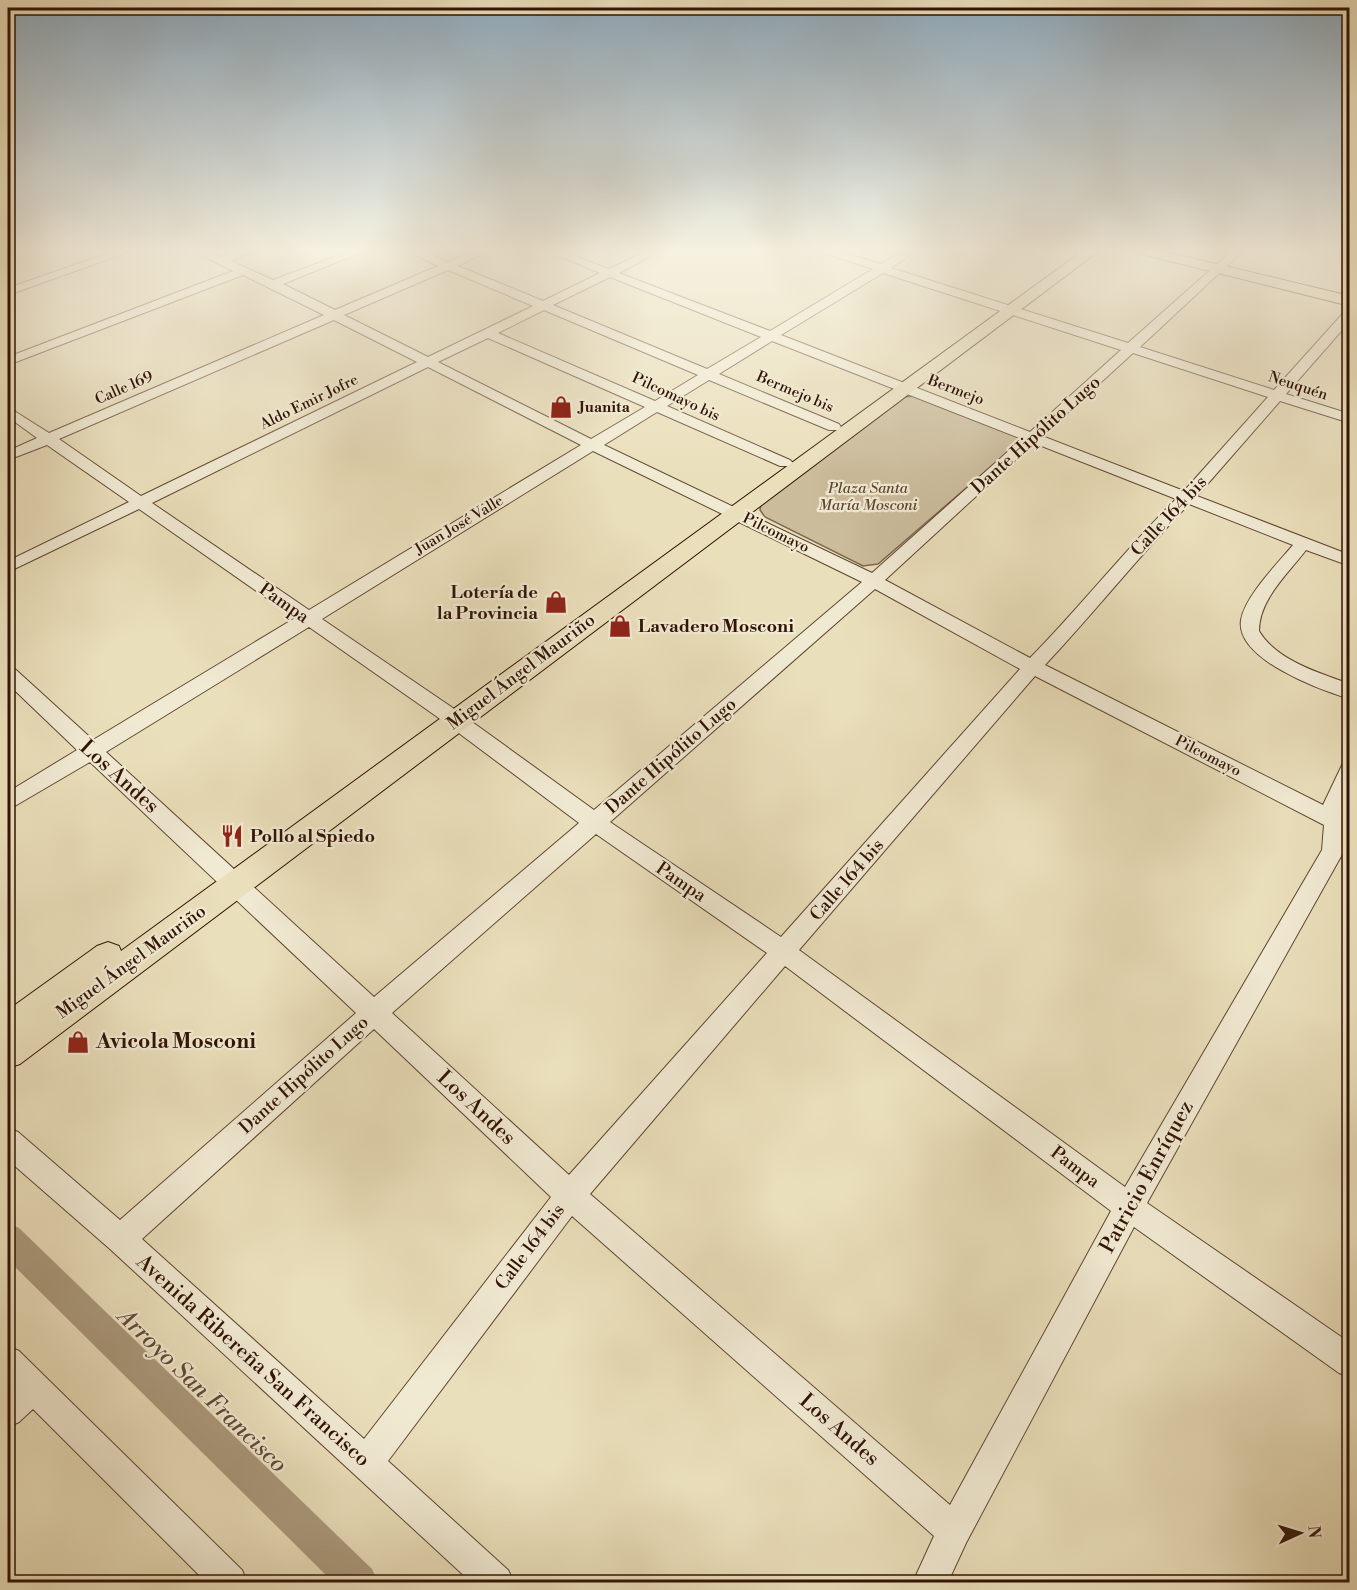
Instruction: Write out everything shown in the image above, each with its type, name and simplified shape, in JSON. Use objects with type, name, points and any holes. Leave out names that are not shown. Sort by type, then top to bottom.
[{"type":"main road","name":"Miguel Ángel Mauriño","points":[[8,1053],[231,879],[449,716],[983,324]]},
{"type":"main road","name":"Miguel Ángel Mauriño","points":[[729,511],[785,463],[834,427],[900,386]]},
{"type":"main road","name":"Miguel Ángel Mauriño","points":[[8,1028],[231,879]]},
{"type":"street","points":[[8,361],[104,324]]},
{"type":"street","name":"Calle 169","points":[[8,456],[312,324]]},
{"type":"street","name":"Pilcomayo","points":[[352,324],[592,445],[874,581],[1032,667],[1342,825]]},
{"type":"street","name":"Aldo Emir Jofre","points":[[8,567],[506,324]]},
{"type":"street","name":"Bermejo bis","points":[[590,324],[834,427]]},
{"type":"street","name":"Bermejo","points":[[745,324],[1350,561]]},
{"type":"street","name":"Juan José Valle","points":[[8,801],[592,445],[653,405],[791,324]]},
{"type":"street","name":"Neuquén","points":[[1054,324],[1350,420]]},
{"type":"street","name":"Dante Hipólito Lugo","points":[[120,1239],[374,1013],[874,581],[1157,324]]},
{"type":"street","name":"Calle 164 bis","points":[[365,1464],[570,1195],[1032,667],[1089,609],[1138,547],[1187,497],[1340,324]]},
{"type":"street","name":"Pilcomayo bis","points":[[488,333],[785,463]]},
{"type":"street","name":"Pampa","points":[[8,411],[305,619],[449,716],[594,822],[784,952],[1129,1207],[1350,1362]]},
{"type":"street","points":[[1303,543],[1257,606],[1250,618],[1248,630],[1253,639],[1273,658],[1350,692]]},
{"type":"street","name":"Los Andes","points":[[8,674],[570,1195],[954,1531]]},
{"type":"street","name":"Patricio Enríquez","points":[[930,1582],[954,1531],[1129,1207],[1334,851],[1336,838],[1342,825],[1333,806],[1350,770]]},
{"type":"street","name":"Avenida Ribereña San Francisco","points":[[8,1142],[120,1239],[496,1582]]},
{"type":"street","points":[[8,1362],[230,1582]]},
{"type":"street","points":[[8,1411],[33,1388]]},
{"type":"green space","name":"Plaza Santa María Mosconi","points":[[915,396],[1022,440],[878,564],[863,566],[765,517],[760,510],[761,503],[905,397]]},
{"type":"waterway","name":"Arroyo San Francisco","points":[[8,1239],[359,1582]]},
{"type":"place","name":"Juanita","points":[[561,407]]},
{"type":"place","name":"Lotería de la Provincia","points":[[556,602]]},
{"type":"place","name":"Lavadero Mosconi","points":[[620,626]]},
{"type":"place","name":"Pollo al Spiedo","points":[[232,836]]},
{"type":"place","name":"Avicola Mosconi","points":[[78,1042]]}]
